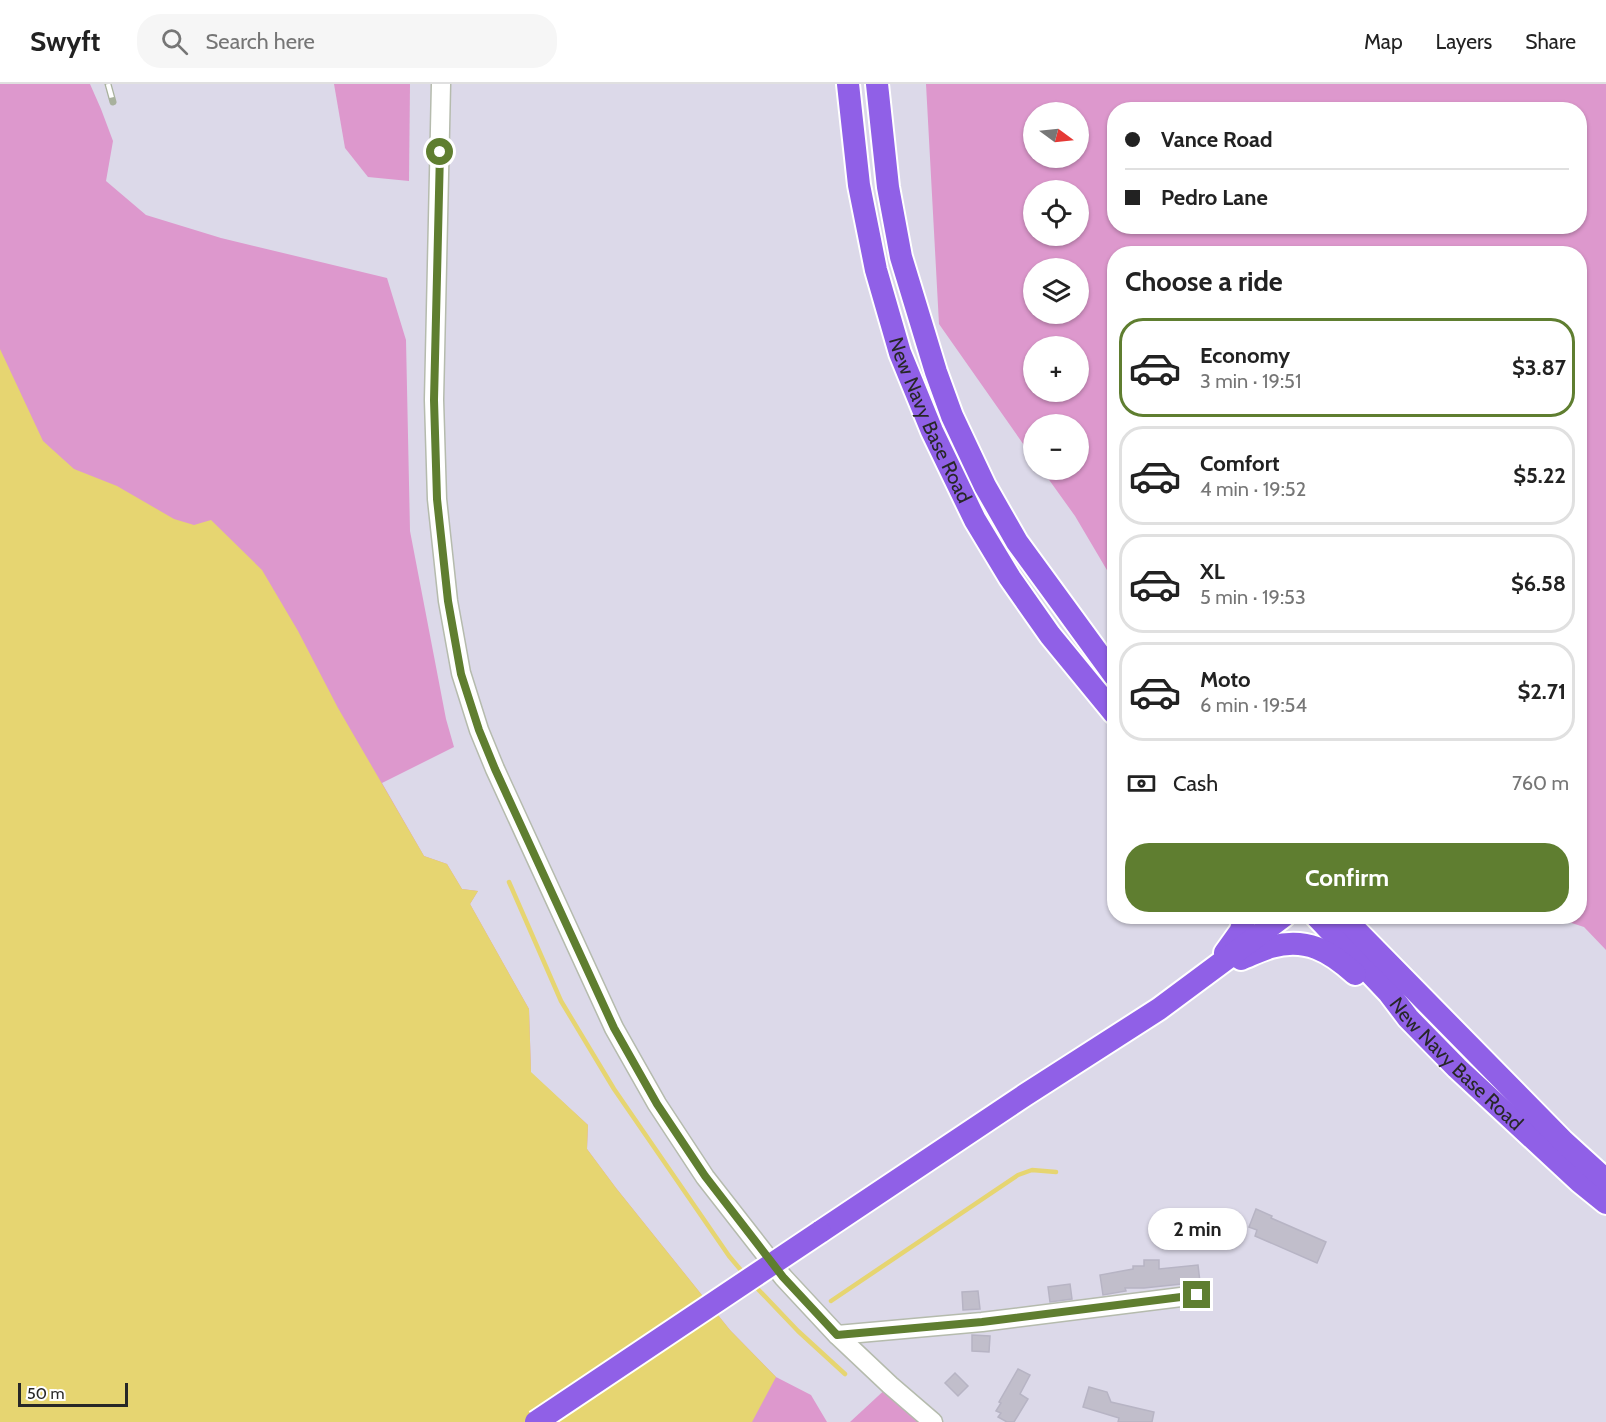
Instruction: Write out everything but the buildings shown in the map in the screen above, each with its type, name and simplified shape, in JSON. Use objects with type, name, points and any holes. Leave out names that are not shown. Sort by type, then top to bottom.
[{"type":"main road","name":"New Navy Base Road","points":[[848,84],[859,184],[876,270],[900,353],[932,431],[975,520],[1010,578],[1050,635],[1107,704]]},
{"type":"main road","name":"New Navy Base Road","points":[[877,84],[888,188],[901,257],[952,416],[986,486],[1017,542],[1107,665]]},
{"type":"main road","points":[[1212,971],[1240,932],[1243,924]]},
{"type":"main road","points":[[536,1422],[1025,1095],[1159,1009],[1274,924]]},
{"type":"main road","name":"New Navy Base Road","points":[[1324,924],[1389,993],[1408,1018],[1457,1068],[1580,1182],[1606,1203]]},
{"type":"main road","name":"New Navy Base Road","points":[[1350,924],[1564,1142],[1606,1180]]},
{"type":"main road","points":[[1212,971],[1270,947],[1294,943],[1316,947],[1338,958],[1385,1001],[1408,1018]]},
{"type":"street","points":[[441,84],[434,400],[437,499],[448,601],[461,674],[479,730],[614,1028],[651,1094],[705,1176],[783,1277],[837,1335],[933,1422]]},
{"type":"street","points":[[837,1335],[982,1322],[1197,1295]]},
{"type":"shaded area","points":[[0,84],[90,84],[113,141],[106,181],[146,215],[221,238],[387,278],[406,340],[410,531],[446,719],[454,747],[382,783],[424,856],[447,864],[462,889],[478,891],[470,904],[529,1009],[531,1073],[588,1125],[587,1149],[730,1330],[776,1377],[811,1395],[827,1422],[478,1422],[0,585]]},
{"type":"shaded area","points":[[334,84],[410,84],[409,181],[368,177],[345,148]]},
{"type":"shaded area","points":[[926,84],[1606,84],[1606,950],[1584,927],[1575,924],[1587,924],[1587,246],[1107,246],[1107,570],[1075,516],[1049,480],[1089,480],[1089,414],[1023,414],[1023,444],[939,324]]},
{"type":"shaded area","points":[[0,349],[43,441],[74,469],[117,486],[174,519],[194,525],[211,520],[262,570],[298,631],[338,708],[424,856],[447,864],[462,889],[478,891],[470,904],[529,1009],[531,1072],[588,1125],[587,1149],[616,1188],[730,1330],[776,1377],[752,1422],[0,1422]]},
{"type":"shaded area","points":[[890,1385],[933,1422],[850,1422]]},
{"type":"waterway","points":[[509,882],[561,1001],[614,1089],[729,1256],[745,1275]]},
{"type":"waterway","points":[[831,1301],[1018,1175],[1032,1170],[1056,1172]]},
{"type":"waterway","points":[[754,1285],[798,1331],[845,1374]]},
{"type":"railway","points":[[108,84],[113,102]]},
{"type":"route","points":[[440,152],[434,400],[437,499],[448,601],[461,674],[479,730],[495,769],[614,1028],[657,1104],[705,1176],[783,1277],[837,1335],[982,1322],[1197,1295]]}]
